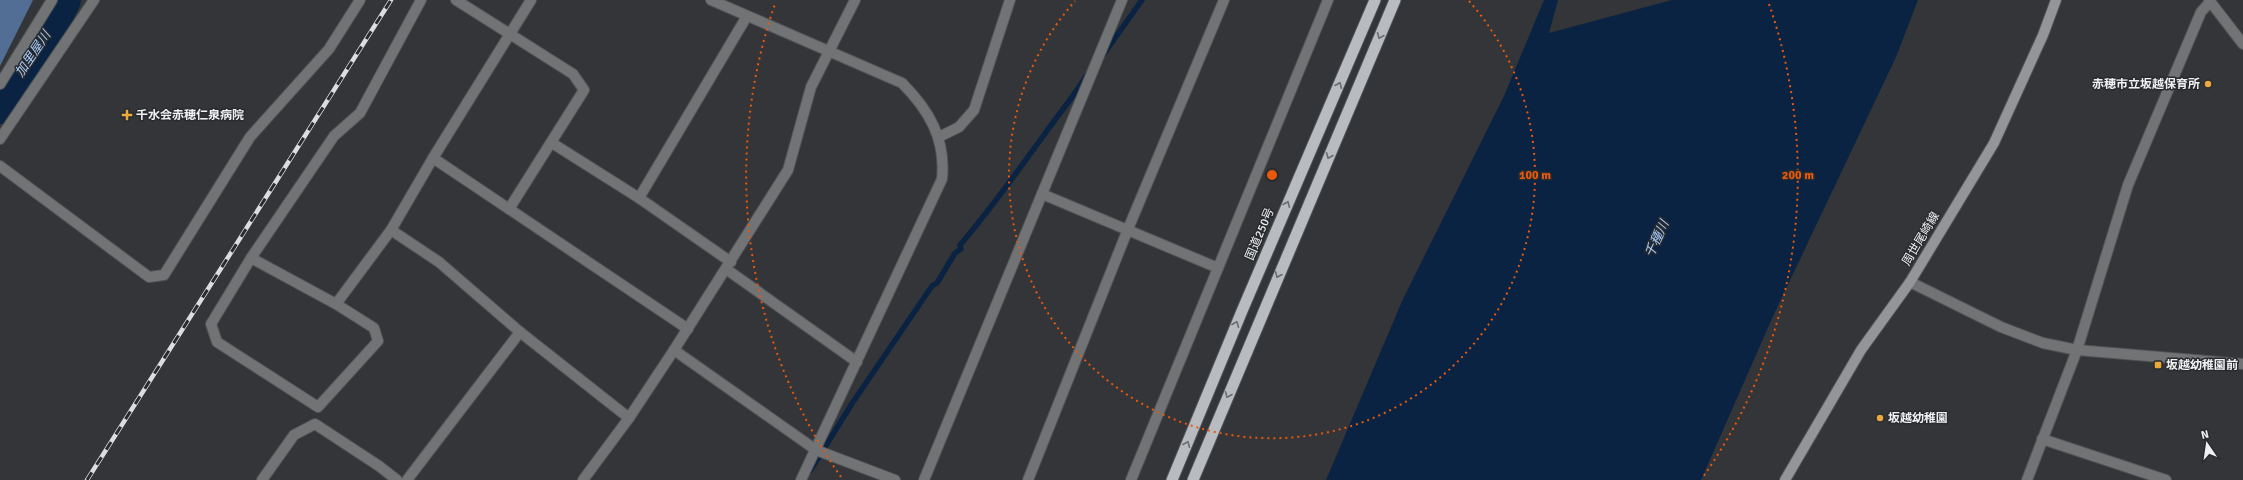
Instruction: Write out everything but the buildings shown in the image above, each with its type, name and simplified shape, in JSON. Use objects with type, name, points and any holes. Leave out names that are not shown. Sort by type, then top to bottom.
[{"type":"highway","name":"国道250号","points":[[1172,480],[1375,0]]},
{"type":"highway","points":[[1193,480],[1395,0]]},
{"type":"main road","name":"周世尾崎線","points":[[1785,480],[1861,350],[1910,282],[1994,142],[2043,35],[2056,0]]},
{"type":"street","points":[[0,84],[52,0]]},
{"type":"street","points":[[0,139],[94,0]]},
{"type":"street","points":[[0,166],[149,277],[164,275],[250,137],[329,49],[360,0]]},
{"type":"street","points":[[318,407],[217,342],[210,324],[251,258],[334,136],[360,113],[421,0]]},
{"type":"street","points":[[456,0],[573,74],[584,90],[509,209]]},
{"type":"street","points":[[336,304],[391,230],[433,158],[531,0]]},
{"type":"street","points":[[583,480],[629,418],[688,329],[788,170],[811,87],[855,0]]},
{"type":"street","points":[[939,137],[959,127],[974,110],[1010,0]]},
{"type":"street","points":[[924,480],[1122,0]]},
{"type":"street","points":[[1028,480],[1128,229],[1224,0]]},
{"type":"street","points":[[1131,480],[1328,0]]},
{"type":"street","points":[[717,1],[747,16],[902,83],[921,102],[939,137],[944,161],[942,179],[801,480]]},
{"type":"street","points":[[2027,480],[2077,350],[2128,185],[2201,12],[2210,1],[2243,44]]},
{"type":"street","points":[[638,198],[747,16]]},
{"type":"street","points":[[552,143],[638,198],[857,362]]},
{"type":"street","points":[[433,158],[688,329]]},
{"type":"street","points":[[1042,194],[1218,268]]},
{"type":"street","points":[[391,230],[439,262],[520,332],[629,418]]},
{"type":"street","points":[[251,258],[336,304],[374,328],[378,341],[318,407],[315,424]]},
{"type":"street","points":[[1910,282],[2002,328],[2044,343],[2077,350],[2243,364]]},
{"type":"street","points":[[407,480],[520,332]]},
{"type":"street","points":[[674,350],[816,450],[895,480]]},
{"type":"street","points":[[262,480],[294,435],[315,424]]},
{"type":"street","points":[[315,424],[379,466],[397,480]]},
{"type":"street","points":[[2042,439],[2166,480]]},
{"type":"shaded area","points":[[0,0],[33,0],[0,66]]},
{"type":"water","name":"千種川","points":[[1544,0],[1558,0],[1549,33],[1672,0],[1918,0],[1896,57],[1774,314],[1701,480],[1326,480],[1403,299],[1504,96]]},
{"type":"waterway","name":"加里屋川","points":[[0,108],[27,61],[46,40],[65,0]]},
{"type":"waterway","points":[[1103,55],[1142,0]]},
{"type":"waterway","points":[[810,471],[853,402],[932,286],[937,283],[955,253],[961,249],[960,245],[1003,191],[1087,75]]},
{"type":"railway","points":[[87,480],[391,0]]},
{"type":"place","name":"赤穂市立坂越保育所","points":[[2208,84]]},
{"type":"place","name":"千水会赤穂仁泉病院","points":[[127,115]]},
{"type":"place","name":"坂越幼稚園前","points":[[2158,365]]},
{"type":"place","name":"坂越幼稚園","points":[[1880,418]]}]
